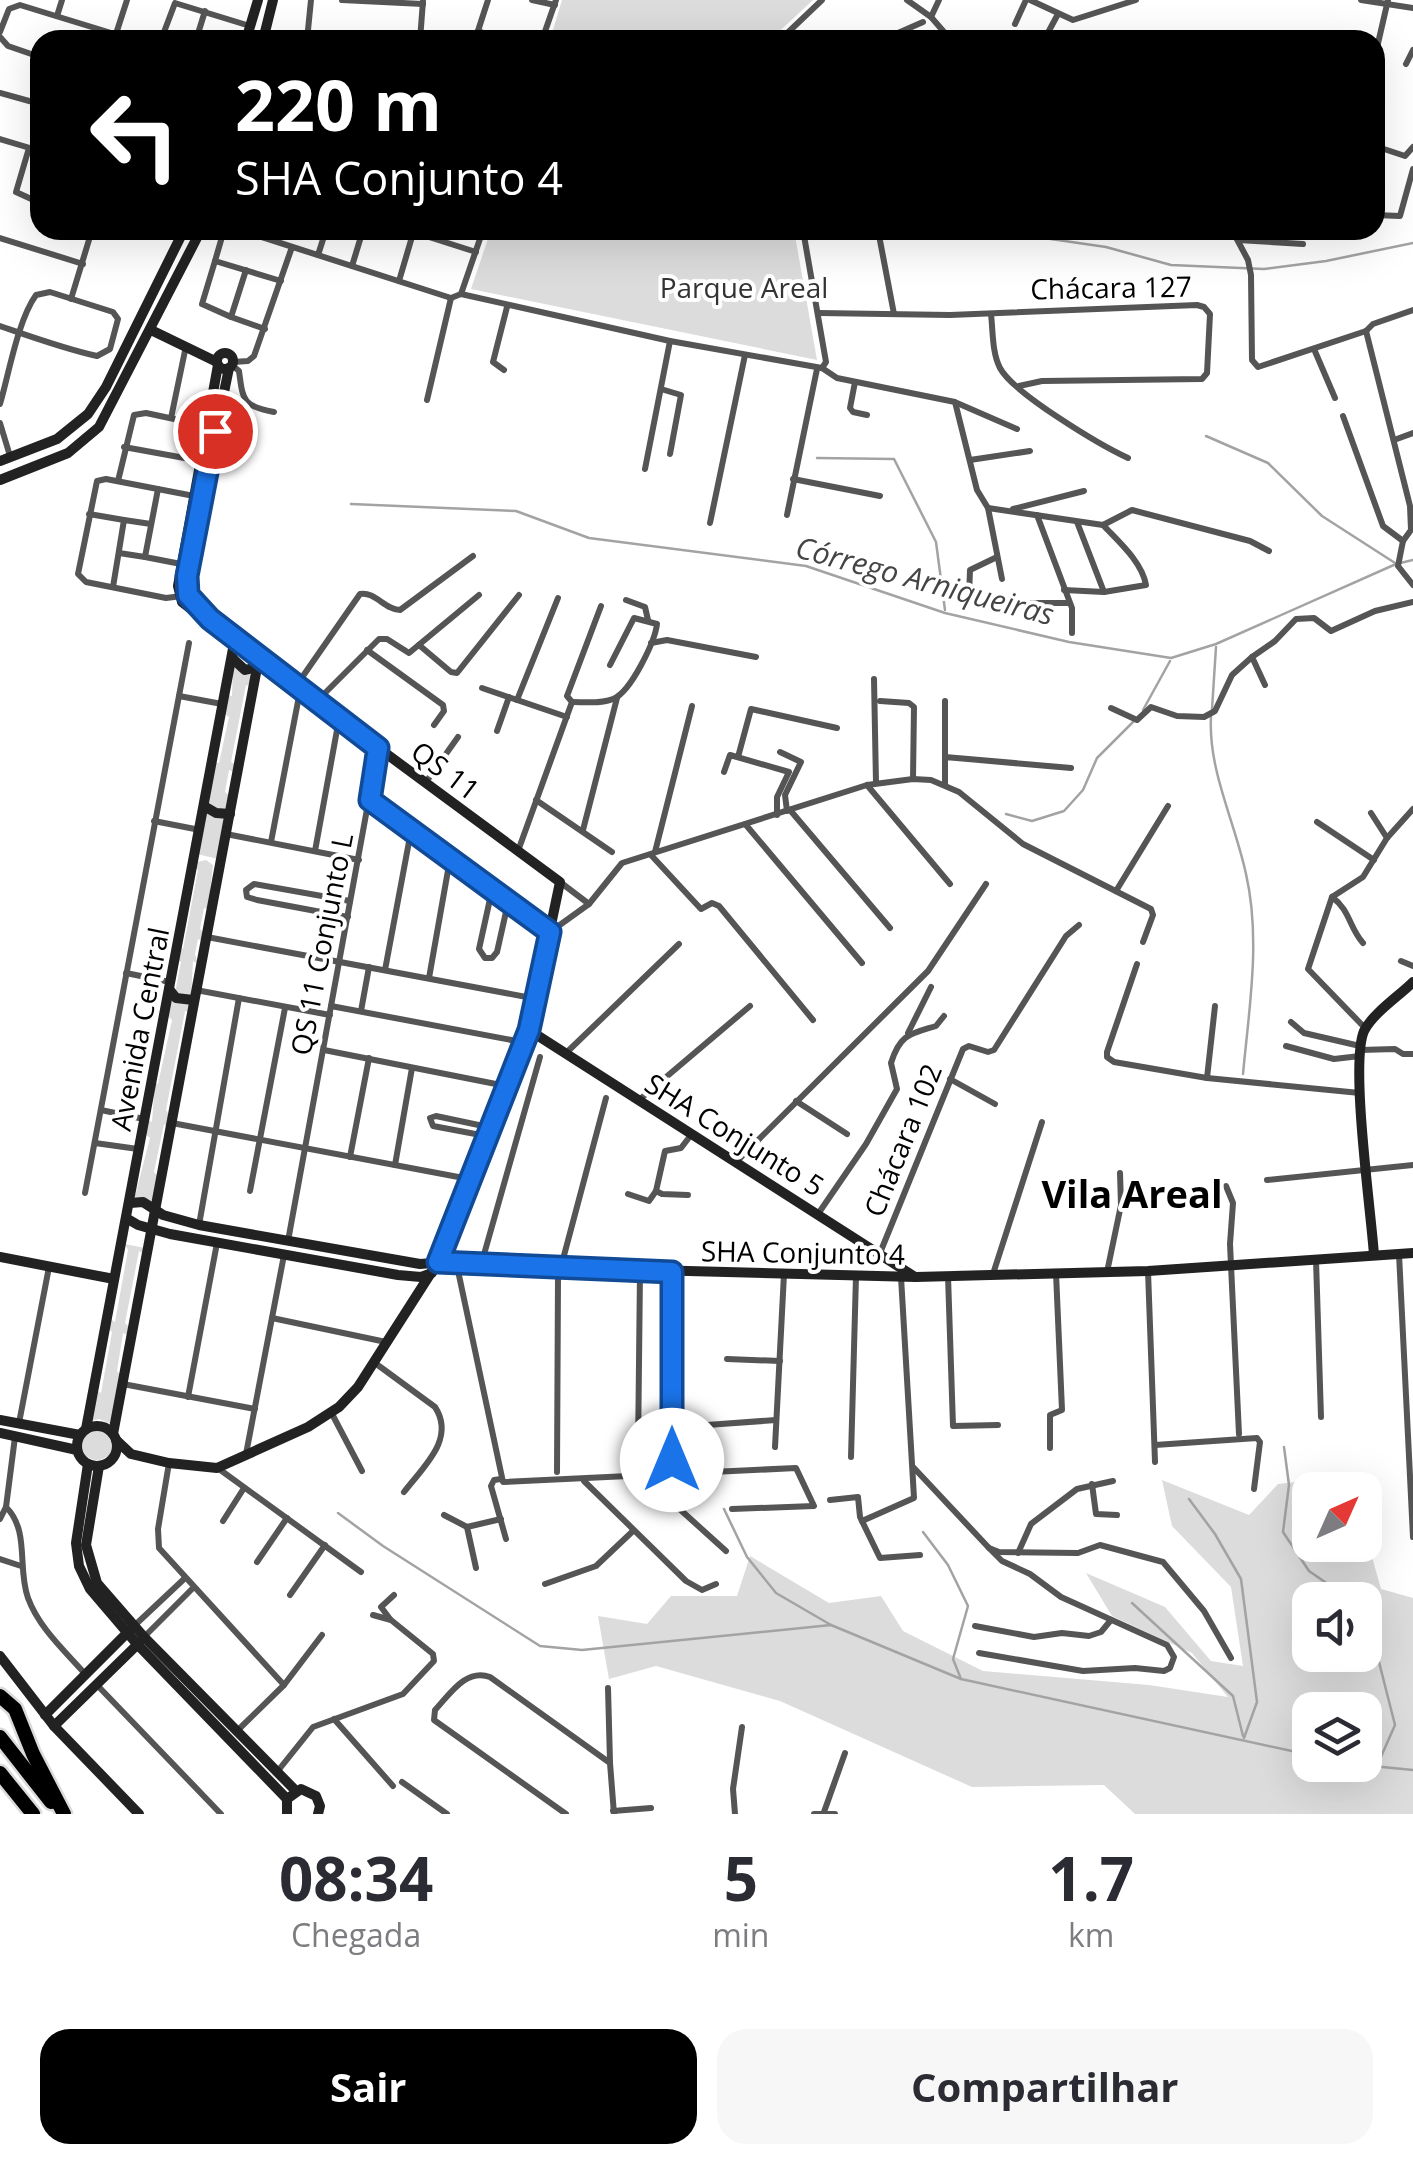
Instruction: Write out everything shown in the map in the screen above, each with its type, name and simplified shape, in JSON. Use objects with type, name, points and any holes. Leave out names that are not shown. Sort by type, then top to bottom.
[{"type":"highway","points":[[0,1696],[15,1709],[62,1814]]},
{"type":"highway","points":[[0,1737],[62,1814]]},
{"type":"highway","points":[[0,1772],[32,1814]]},
{"type":"highway","points":[[0,1790],[24,1814]]},
{"type":"street","points":[[57,16],[62,0]]},
{"type":"street","points":[[116,30],[127,0]]},
{"type":"street","points":[[250,30],[258,0]]},
{"type":"street","points":[[266,30],[273,0]]},
{"type":"street","points":[[309,30],[311,0]]},
{"type":"street","points":[[342,0],[423,2],[421,30]]},
{"type":"street","points":[[478,30],[488,0]]},
{"type":"street","points":[[532,0],[556,2],[546,30]]},
{"type":"street","points":[[790,30],[822,0]]},
{"type":"street","points":[[907,0],[938,30]]},
{"type":"street","points":[[904,30],[927,20],[939,0]]},
{"type":"street","points":[[1015,24],[1028,0],[1069,20],[1136,0]]},
{"type":"street","points":[[1361,0],[1413,8]]},
{"type":"street","points":[[164,30],[176,2],[251,26]]},
{"type":"street","points":[[1381,30],[1387,2]]},
{"type":"street","points":[[30,54],[8,46],[0,34],[9,9],[16,5],[95,30]]},
{"type":"street","points":[[199,30],[205,12]]},
{"type":"street","points":[[1049,30],[1058,14]]},
{"type":"street","points":[[1406,64],[1413,50]]},
{"type":"street","points":[[0,93],[30,101]]},
{"type":"street","points":[[0,138],[29,148],[16,192],[30,198]]},
{"type":"street","points":[[1385,150],[1405,156],[1413,147]]},
{"type":"street","points":[[1385,215],[1400,216],[1413,169]]},
{"type":"street","points":[[0,238],[83,264]]},
{"type":"street","points":[[71,299],[89,240]]},
{"type":"street","points":[[0,423],[5,459],[58,438],[88,414],[106,387],[179,240]]},
{"type":"street","points":[[0,480],[68,453],[93,434],[114,403],[196,240]]},
{"type":"street","points":[[221,240],[202,304],[265,328]]},
{"type":"street","points":[[272,240],[452,298],[461,294],[670,341],[820,368],[837,378],[956,402],[1017,429]]},
{"type":"street","points":[[318,254],[323,240]]},
{"type":"street","points":[[352,266],[360,240]]},
{"type":"street","points":[[398,280],[409,240]]},
{"type":"street","points":[[439,240],[476,252]]},
{"type":"street","points":[[461,294],[479,240]]},
{"type":"street","points":[[787,515],[820,368],[826,362],[804,240]]},
{"type":"street","points":[[880,240],[894,314]]},
{"type":"street","points":[[1238,240],[1303,244]]},
{"type":"street","points":[[1238,240],[1252,275],[1255,366],[1267,366],[1366,331],[1370,325],[1413,310]]},
{"type":"street","points":[[222,362],[253,358],[292,247]]},
{"type":"street","points":[[170,257],[173,264],[182,268]]},
{"type":"street","points":[[215,261],[281,282]]},
{"type":"street","points":[[231,317],[246,270]]},
{"type":"street","points":[[162,272],[175,282]]},
{"type":"street","points":[[0,326],[21,333],[92,355],[106,353],[112,345],[118,317],[50,292],[36,295],[21,333],[0,404]]},
{"type":"street","points":[[426,400],[452,298]]},
{"type":"street","name":"Chácara 127","points":[[819,312],[991,314],[1196,305],[1204,306],[1210,314],[1207,373],[1202,379],[1042,381],[1020,386]]},
{"type":"street","points":[[504,370],[493,362],[506,306]]},
{"type":"street","points":[[991,314],[996,358],[1002,372],[1079,431],[1128,458]]},
{"type":"street","points":[[150,330],[239,371],[240,391],[246,402],[274,412]]},
{"type":"street","points":[[1366,331],[1411,517],[1412,530],[1403,541],[1398,566],[1413,585]]},
{"type":"street","points":[[645,469],[670,341]]},
{"type":"street","points":[[171,418],[186,346]]},
{"type":"street","points":[[1314,349],[1335,398]]},
{"type":"street","points":[[710,523],[745,355]]},
{"type":"street","points":[[184,596],[180,564],[222,362]]},
{"type":"street","points":[[184,596],[222,362]]},
{"type":"street","points":[[854,382],[850,408],[867,415]]},
{"type":"street","points":[[660,389],[681,394],[670,454]]},
{"type":"street","points":[[956,402],[978,490],[988,508],[1002,579]]},
{"type":"street","points":[[118,481],[134,415],[146,413],[208,426]]},
{"type":"street","points":[[1343,416],[1383,526],[1403,541]]},
{"type":"street","points":[[1394,440],[1413,434]]},
{"type":"street","points":[[124,447],[201,461]]},
{"type":"street","points":[[970,460],[1030,451]]},
{"type":"street","points":[[184,596],[166,598],[82,581],[79,568],[95,485],[106,479],[194,496]]},
{"type":"street","points":[[793,479],[880,496]]},
{"type":"street","points":[[145,557],[158,490]]},
{"type":"street","points":[[1013,510],[1016,506],[1084,491]]},
{"type":"street","points":[[988,508],[1103,525],[1118,520],[1128,510],[1135,511],[1250,542],[1269,552]]},
{"type":"street","points":[[89,514],[152,524]]},
{"type":"street","points":[[1037,515],[1074,617],[1072,633]]},
{"type":"street","points":[[113,587],[124,520]]},
{"type":"street","points":[[1077,520],[1104,592]]},
{"type":"street","points":[[1064,590],[1104,592],[1142,588],[1146,583],[1129,553],[1103,525]]},
{"type":"street","points":[[119,553],[180,564]]},
{"type":"street","points":[[271,842],[298,688],[360,594],[364,592],[400,610],[473,556]]},
{"type":"street","points":[[970,596],[970,570],[997,557]]},
{"type":"street","points":[[317,701],[384,638],[406,653],[479,595]]},
{"type":"street","points":[[418,646],[457,673],[519,595]]},
{"type":"street","name":"QS 11","points":[[184,596],[193,612],[235,638],[258,662],[317,701],[560,882]]},
{"type":"street","points":[[497,731],[558,598]]},
{"type":"street","points":[[626,600],[645,607],[648,620]]},
{"type":"street","points":[[1111,708],[1137,720],[1151,707],[1177,716],[1204,717],[1216,711],[1232,676],[1296,619],[1314,618],[1332,631],[1375,611],[1413,602]]},
{"type":"street","points":[[979,603],[1069,603]]},
{"type":"street","points":[[572,702],[567,696],[600,606]]},
{"type":"street","points":[[572,702],[616,698],[628,688],[658,625],[637,617],[632,620],[610,665]]},
{"type":"street","name":"Avenida Central","points":[[83,1432],[170,986],[203,860],[200,830],[235,638]]},
{"type":"street","points":[[650,643],[667,640],[756,656]]},
{"type":"street","points":[[85,1193],[189,643]]},
{"type":"street","points":[[367,650],[442,705],[444,711],[434,725]]},
{"type":"street","points":[[1252,657],[1265,685]]},
{"type":"street","points":[[232,658],[245,670],[258,662]]},
{"type":"street","name":"Avenida Central","points":[[114,1437],[258,662]]},
{"type":"street","points":[[874,679],[872,784],[950,884]]},
{"type":"street","points":[[482,688],[567,716]]},
{"type":"street","points":[[179,696],[222,704]]},
{"type":"street","points":[[583,830],[616,698]]},
{"type":"street","points":[[945,784],[946,701]]},
{"type":"street","points":[[518,851],[572,702]]},
{"type":"street","points":[[880,702],[914,707],[913,779]]},
{"type":"street","points":[[653,854],[692,706]]},
{"type":"street","points":[[738,757],[751,709],[837,728]]},
{"type":"street","points":[[315,851],[339,719]]},
{"type":"street","points":[[426,782],[458,737]]},
{"type":"street","name":"QS 11 Conjunto L","points":[[288,1240],[378,748]]},
{"type":"street","points":[[780,752],[801,762],[784,799],[789,811],[890,928]]},
{"type":"street","points":[[724,772],[728,756],[789,772],[777,798],[776,814]]},
{"type":"street","points":[[944,757],[1071,768]]},
{"type":"street","points":[[550,932],[589,904],[617,866],[872,784],[913,779],[945,784],[972,800],[1023,844],[1152,911],[1143,942]]},
{"type":"street","points":[[370,800],[550,932]]},
{"type":"street","points":[[536,800],[612,852]]},
{"type":"street","points":[[204,806],[216,813],[230,814]]},
{"type":"street","points":[[1116,891],[1168,806]]},
{"type":"street","points":[[1365,1028],[1308,968],[1332,897],[1362,876],[1413,808]]},
{"type":"street","points":[[1372,813],[1387,838]]},
{"type":"street","points":[[154,821],[200,830]]},
{"type":"street","points":[[1316,822],[1374,860]]},
{"type":"street","points":[[746,825],[862,963]]},
{"type":"street","points":[[386,970],[411,831]]},
{"type":"street","points":[[226,834],[359,860]]},
{"type":"street","points":[[653,854],[701,909],[717,904],[813,1020]]},
{"type":"street","points":[[429,978],[450,859]]},
{"type":"street","points":[[203,860],[219,870]]},
{"type":"street","points":[[94,1465],[131,1454],[218,1468],[308,1427],[332,1412],[358,1387],[420,1292],[428,1269],[438,1262],[529,1030],[560,882],[589,904]]},
{"type":"street","points":[[348,917],[257,900],[247,897],[246,890],[254,884],[351,901]]},
{"type":"street","points":[[736,1162],[928,971],[986,884]]},
{"type":"street","points":[[492,890],[480,949],[485,958],[492,958],[497,952],[508,903]]},
{"type":"street","points":[[1332,897],[1346,907],[1352,928],[1363,943]]},
{"type":"street","name":"Chácara 102","points":[[880,1253],[966,1046],[988,1052],[997,1047],[1066,936],[1080,925]]},
{"type":"street","points":[[206,937],[536,998]]},
{"type":"street","points":[[566,1054],[680,944]]},
{"type":"street","points":[[1401,961],[1413,966]]},
{"type":"street","points":[[1137,964],[1107,1052],[1114,1062],[1207,1078],[1361,1093]]},
{"type":"street","points":[[361,1011],[368,967]]},
{"type":"street","points":[[126,973],[170,986],[176,998],[240,998],[284,1008],[361,1011],[522,1042]]},
{"type":"street","points":[[1374,1255],[1360,1050],[1365,1028],[1413,982]]},
{"type":"street","points":[[818,1214],[866,1144],[897,1088],[891,1063],[931,986]]},
{"type":"street","points":[[200,1225],[240,998]]},
{"type":"street","points":[[639,1100],[750,1006]]},
{"type":"street","points":[[1207,1078],[1215,1006]]},
{"type":"street","points":[[250,1191],[284,1008]]},
{"type":"street","points":[[908,1034],[936,1026],[944,1016]]},
{"type":"street","points":[[1291,1022],[1304,1033],[1360,1050]]},
{"type":"street","name":"SHA Conjunto 5","points":[[529,1030],[916,1278]]},
{"type":"street","points":[[1286,1046],[1334,1059],[1360,1050],[1395,1049],[1413,1054]]},
{"type":"street","points":[[324,1050],[506,1086]]},
{"type":"street","points":[[480,1266],[540,1056]]},
{"type":"street","points":[[350,1156],[369,1058]]},
{"type":"street","points":[[395,1165],[412,1068]]},
{"type":"street","points":[[950,1079],[994,1104]]},
{"type":"street","points":[[558,1472],[560,1268],[606,1098]]},
{"type":"street","points":[[796,1101],[848,1134]]},
{"type":"street","points":[[101,1110],[145,1119]]},
{"type":"street","points":[[436,1116],[487,1132],[433,1126],[430,1118],[436,1116]]},
{"type":"street","points":[[172,1122],[469,1179]]},
{"type":"street","points":[[993,1274],[1042,1122]]},
{"type":"street","points":[[628,1194],[649,1201],[656,1190],[665,1151],[681,1148],[692,1134]]},
{"type":"street","points":[[95,1142],[139,1149]]},
{"type":"street","points":[[1267,1180],[1413,1165]]},
{"type":"street","points":[[1108,1272],[1121,1205],[1120,1173]]},
{"type":"street","points":[[1226,1186],[1234,1204],[1230,1244],[1239,1434]]},
{"type":"street","points":[[656,1190],[688,1196]]},
{"type":"street","points":[[130,1202],[142,1202],[171,1218],[200,1225],[428,1269]]},
{"type":"street","name":"SHA Conjunto 4","points":[[126,1218],[170,1234],[413,1277],[428,1269],[456,1265]]},
{"type":"street","points":[[170,1234],[171,1218]]},
{"type":"street","points":[[188,1397],[217,1242]]},
{"type":"street","points":[[346,1266],[350,1251]]},
{"type":"street","name":"SHA Conjunto 4","points":[[438,1262],[916,1278],[1148,1271],[1413,1252]]},
{"type":"street","points":[[1398,1253],[1413,1537]]},
{"type":"street","points":[[245,1456],[284,1254]]},
{"type":"street","points":[[362,1268],[366,1254]]},
{"type":"street","points":[[0,1256],[114,1279]]},
{"type":"street","points":[[1316,1259],[1321,1417]]},
{"type":"street","points":[[862,1521],[914,1499],[897,1264]]},
{"type":"street","points":[[456,1265],[501,1479]]},
{"type":"street","points":[[19,1423],[49,1266]]},
{"type":"street","points":[[638,1453],[640,1270]]},
{"type":"street","points":[[1148,1271],[1156,1462]]},
{"type":"street","points":[[672,1272],[672,1460]]},
{"type":"street","points":[[1050,1448],[1050,1414],[1062,1410],[1056,1272]]},
{"type":"street","points":[[775,1447],[784,1274]]},
{"type":"street","points":[[851,1457],[856,1276]]},
{"type":"street","points":[[948,1276],[953,1426],[998,1425]]},
{"type":"street","points":[[413,1277],[420,1283],[420,1292]]},
{"type":"street","points":[[272,1318],[387,1342]]},
{"type":"street","points":[[727,1359],[780,1361]]},
{"type":"street","points":[[375,1363],[437,1408],[440,1415],[440,1445],[404,1492]]},
{"type":"street","points":[[123,1384],[254,1409]]},
{"type":"street","points":[[332,1412],[362,1471]]},
{"type":"street","points":[[0,1420],[83,1432],[98,1426],[131,1454]]},
{"type":"street","points":[[707,1425],[776,1420]]},
{"type":"street","points":[[47,1442],[50,1429]]},
{"type":"street","points":[[77,1450],[83,1432]]},
{"type":"street","points":[[0,1433],[77,1450],[94,1465]]},
{"type":"street","points":[[0,1519],[6,1508],[15,1436]]},
{"type":"street","points":[[112,1458],[114,1437]]},
{"type":"street","points":[[1155,1445],[1256,1438],[1260,1442],[1254,1489]]},
{"type":"street","points":[[170,1463],[157,1544],[162,1555],[181,1582],[284,1684]]},
{"type":"street","points":[[94,1465],[76,1530],[79,1566],[97,1600],[131,1630],[288,1805]]},
{"type":"street","points":[[218,1468],[361,1572]]},
{"type":"street","points":[[506,1540],[491,1486],[501,1479],[518,1483],[795,1468],[812,1508],[732,1509]]},
{"type":"street","points":[[914,1468],[1002,1562],[1030,1574],[1056,1594],[1167,1645],[1173,1664],[1164,1671],[1083,1670],[979,1653]]},
{"type":"street","points":[[648,1476],[726,1552]]},
{"type":"street","points":[[583,1480],[694,1588],[708,1589],[716,1584]]},
{"type":"street","points":[[1018,1553],[1031,1524],[1077,1489],[1113,1481]]},
{"type":"street","points":[[1092,1484],[1096,1514],[1117,1515]]},
{"type":"street","points":[[223,1521],[244,1488]]},
{"type":"street","points":[[830,1500],[858,1497],[862,1521],[880,1558],[920,1555]]},
{"type":"street","points":[[6,1508],[20,1526],[20,1566],[26,1593],[40,1621],[86,1674]]},
{"type":"street","points":[[444,1515],[466,1527],[500,1519]]},
{"type":"street","points":[[257,1562],[287,1518]]},
{"type":"street","points":[[466,1527],[476,1568]]},
{"type":"street","points":[[545,1584],[596,1566],[633,1531]]},
{"type":"street","points":[[290,1595],[324,1545]]},
{"type":"street","points":[[990,1548],[999,1552],[1078,1553],[1100,1545],[1163,1562],[1204,1610],[1231,1658]]},
{"type":"street","points":[[0,1559],[20,1566]]},
{"type":"street","points":[[44,1715],[181,1582]]},
{"type":"street","points":[[54,1726],[190,1591]]},
{"type":"street","points":[[276,1773],[308,1732],[403,1694],[434,1660],[381,1608],[394,1594]]},
{"type":"street","points":[[145,1615],[155,1626]]},
{"type":"street","points":[[373,1615],[391,1620]]},
{"type":"street","points":[[975,1626],[1034,1636],[1089,1636],[1112,1620]]},
{"type":"street","points":[[237,1731],[284,1684],[322,1635]]},
{"type":"street","points":[[140,1641],[276,1773],[288,1805]]},
{"type":"street","points":[[0,1656],[44,1715],[139,1814]]},
{"type":"street","points":[[566,1814],[436,1722],[435,1710],[468,1677],[482,1674],[610,1763]]},
{"type":"street","points":[[96,1685],[221,1814]]},
{"type":"street","points":[[608,1688],[614,1812],[651,1808]]},
{"type":"street","points":[[334,1719],[392,1786]]},
{"type":"street","points":[[735,1814],[733,1789],[742,1727]]},
{"type":"street","points":[[814,1814],[830,1813],[844,1753]]},
{"type":"street","points":[[402,1782],[447,1814]]},
{"type":"street","points":[[288,1805],[307,1790],[316,1796],[320,1813]]},
{"type":"green space","points":[[562,0],[813,0],[781,30],[553,30]]},
{"type":"green space","name":"Parque Areal","points":[[488,240],[796,240],[817,360],[471,289]]},
{"type":"green space","points":[[233,665],[252,675],[250,686],[246,685],[231,762],[236,765],[234,772],[229,770],[225,792],[230,796],[227,813],[209,805],[214,762],[219,763],[229,717],[225,714],[227,695],[232,696]]},
{"type":"green space","points":[[206,812],[226,817],[218,859],[197,854]]},
{"type":"green space","points":[[206,860],[213,865],[208,909],[204,908],[200,929],[202,941],[198,939],[195,954],[198,964],[193,961],[191,997],[175,993],[181,962],[177,959],[180,947],[183,949],[198,870],[195,867],[197,862]]},
{"type":"green space","points":[[171,998],[191,1002],[189,1012],[185,1011],[166,1110],[167,1127],[164,1124],[154,1172],[154,1204],[134,1200],[150,1138],[145,1134],[148,1120],[152,1122],[155,1082],[158,1084],[172,1020],[168,1016]]},
{"type":"green space","points":[[125,1244],[145,1248],[144,1254],[139,1251],[125,1323],[128,1335],[123,1333],[111,1424],[99,1419],[91,1421],[96,1390],[101,1393],[112,1332],[108,1328],[110,1319],[115,1322],[128,1250]]},
{"type":"green space","points":[[97,1428],[108,1433],[113,1444],[108,1455],[97,1460],[86,1455],[81,1444],[86,1433]]},
{"type":"green space","points":[[1162,1480],[1249,1515],[1278,1484],[1292,1482],[1292,1562],[1373,1562],[1379,1582],[1292,1582],[1292,1672],[1382,1672],[1382,1589],[1413,1598],[1413,1814],[1135,1814],[1104,1785],[972,1787],[780,1701],[656,1666],[609,1679],[598,1616],[647,1624],[671,1596],[737,1596],[750,1556],[829,1603],[881,1596],[903,1631],[983,1671],[1149,1685],[1228,1697],[1192,1653],[1112,1616],[1086,1573],[1165,1607],[1211,1661],[1243,1666],[1231,1587],[1172,1526]]},
{"type":"waterway","points":[[1058,240],[1106,247],[1171,265],[1264,269],[1413,243]]},
{"type":"waterway","points":[[1206,436],[1268,463],[1322,516],[1395,563]]},
{"type":"waterway","points":[[817,458],[894,459],[936,542],[945,610]]},
{"type":"waterway","name":"Córrego Arniqueiras","points":[[351,504],[516,511],[589,538],[806,566],[945,613],[1069,642],[1171,658],[1216,644],[1413,560]]},
{"type":"waterway","points":[[1212,709],[1216,647]]},
{"type":"waterway","points":[[1143,710],[1170,661]]},
{"type":"waterway","points":[[1211,717],[1214,757],[1246,874],[1253,924],[1243,1074]]},
{"type":"waterway","points":[[1006,814],[1032,821],[1064,811],[1083,790],[1097,758],[1135,720]]},
{"type":"waterway","points":[[1284,1447],[1289,1485],[1283,1532],[1309,1571],[1325,1582]]},
{"type":"waterway","points":[[1189,1499],[1241,1579],[1257,1702],[1244,1738]]},
{"type":"waterway","points":[[724,1509],[747,1557],[776,1593],[831,1625]]},
{"type":"waterway","points":[[338,1513],[540,1646],[582,1650],[831,1625],[961,1679],[1292,1751]]},
{"type":"waterway","points":[[923,1532],[948,1565],[968,1606],[953,1659],[961,1679]]},
{"type":"waterway","points":[[1132,1603],[1233,1696],[1243,1736]]},
{"type":"waterway","points":[[1382,1672],[1395,1725],[1382,1754]]},
{"type":"waterway","points":[[1382,1767],[1413,1770]]},
{"type":"district","name":"Vila Areal","points":[[1132,1193]]},
{"type":"route","points":[[215,431],[187,576],[188,595],[210,619],[378,748],[370,800],[550,932],[529,1030],[438,1262],[672,1272],[672,1460]]}]
